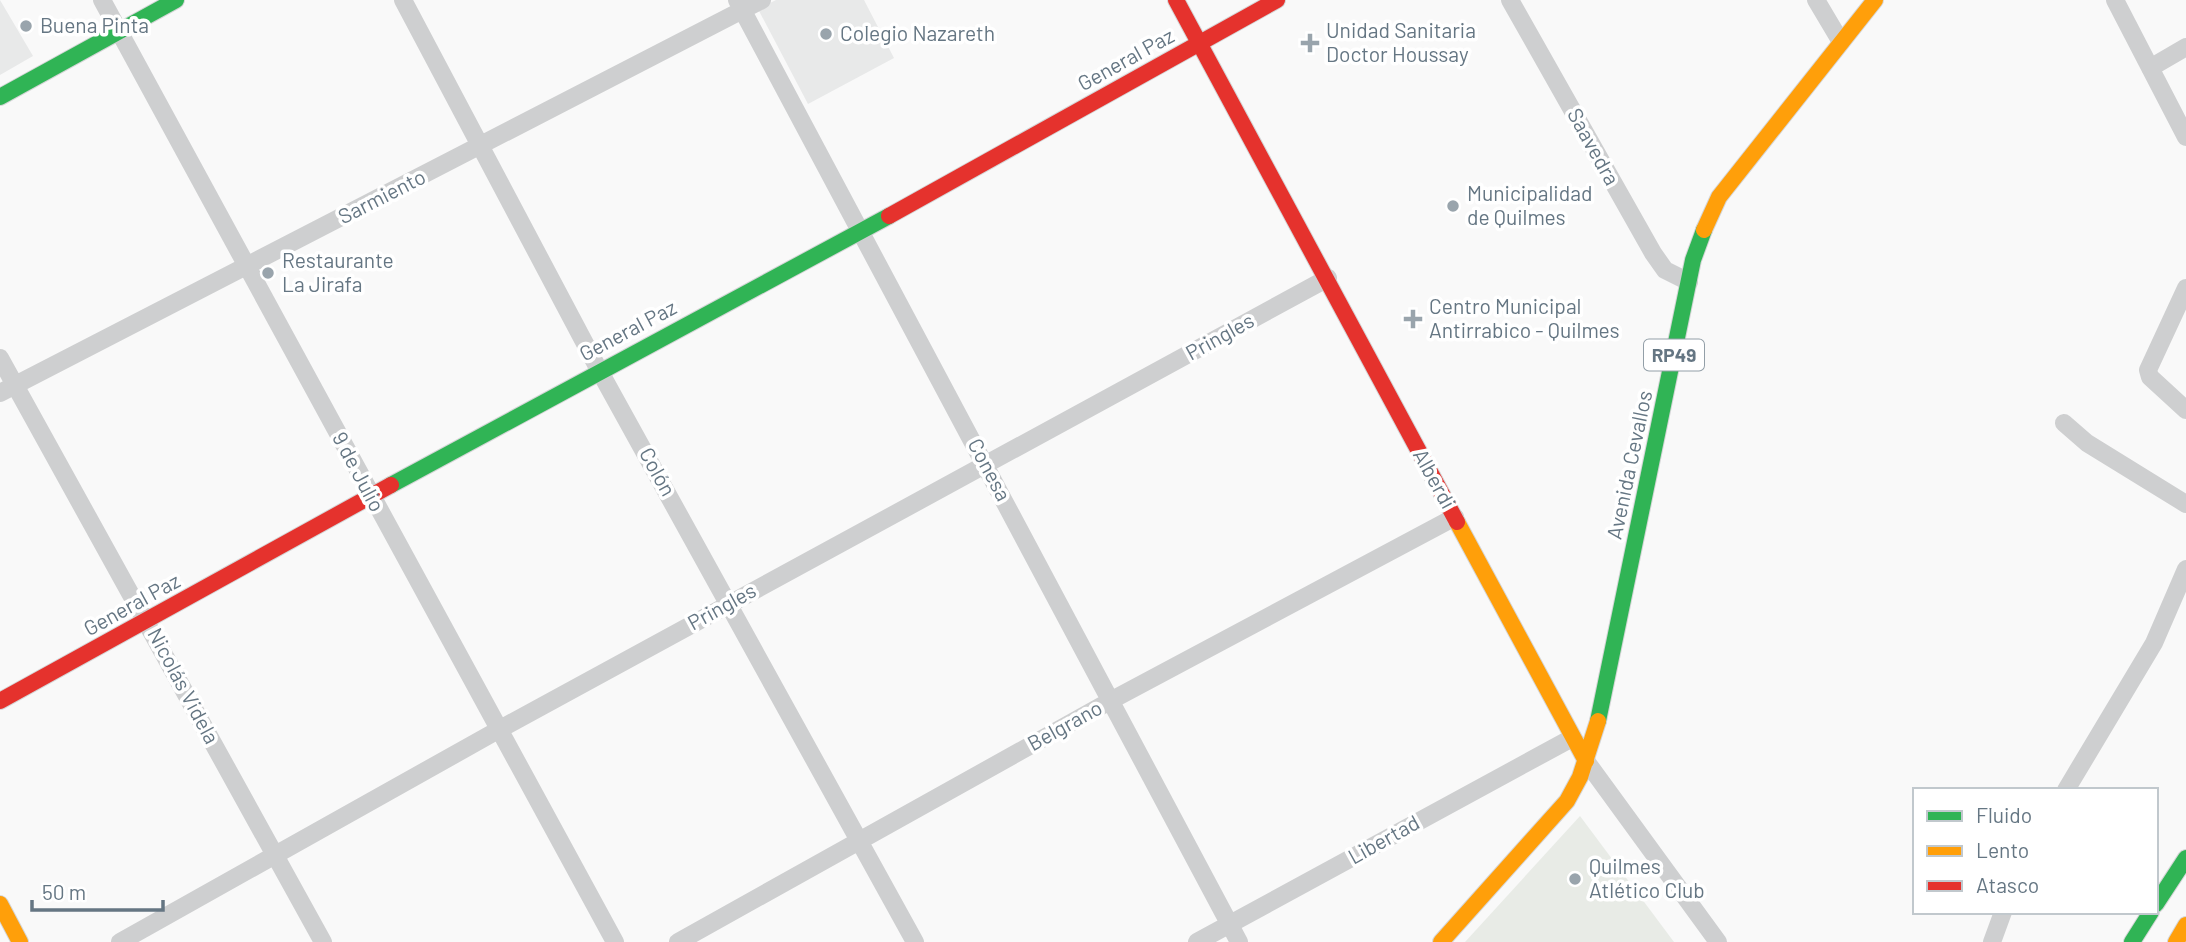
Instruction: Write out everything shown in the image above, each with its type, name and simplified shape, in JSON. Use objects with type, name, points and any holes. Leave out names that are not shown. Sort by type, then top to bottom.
[{"type":"main road","points":[[0,97],[176,0]]},
{"type":"main road","name":"Alberdi","points":[[1176,0],[1586,761]]},
{"type":"main road","name":"General Paz","points":[[0,701],[599,370],[862,231],[1277,0]]},
{"type":"main road","name":"Avenida Cevallos","points":[[1441,942],[1567,801],[1586,761],[1602,704],[1689,282],[1699,241],[1719,197],[1875,0]]},
{"type":"main road","points":[[2158,901],[2186,858]]},
{"type":"main road","points":[[0,904],[20,942]]},
{"type":"main road","points":[[2132,942],[2150,914]]},
{"type":"main road","points":[[2176,942],[2186,925]]},
{"type":"street","name":"9 de Julio","points":[[102,0],[615,942]]},
{"type":"street","name":"Colón","points":[[402,0],[599,370],[915,942]]},
{"type":"street","name":"Sarmiento","points":[[7,389],[480,148],[740,5],[762,0]]},
{"type":"street","name":"Saavedra","points":[[1510,0],[1653,253],[1665,270],[1689,282]]},
{"type":"street","points":[[1816,0],[1841,42]]},
{"type":"street","points":[[2115,0],[2186,138]]},
{"type":"street","name":"Conesa","points":[[740,5],[1239,942]]},
{"type":"street","points":[[2150,68],[2186,47]]},
{"type":"street","name":"Pringles","points":[[120,942],[500,729],[1328,278]]},
{"type":"street","points":[[2186,288],[2148,370],[2150,377],[2186,410]]},
{"type":"street","name":"Nicolás Videla","points":[[0,358],[7,389],[148,621],[323,942]]},
{"type":"street","points":[[2064,423],[2087,443],[2186,504]]},
{"type":"street","name":"Belgrano","points":[[678,942],[1110,701],[1455,517]]},
{"type":"street","points":[[2067,788],[2158,635],[2186,569]]},
{"type":"street","name":"Libertad","points":[[1197,942],[1572,738]]},
{"type":"street","name":"Alberdi","points":[[1586,761],[1718,942]]},
{"type":"street","points":[[1992,942],[2002,914]]},
{"type":"shaded area","points":[[0,0],[33,56],[0,75]]},
{"type":"shaded area","name":"Colegio Nazareth","points":[[776,0],[864,0],[894,58],[808,104],[758,9]]},
{"type":"shaded area","name":"Quilmes Atlético Club","points":[[1580,816],[1674,942],[1465,942]]},
{"type":"traffic: fast","points":[[0,97],[176,0]]},
{"type":"traffic: fast","points":[[391,485],[889,216]]},
{"type":"traffic: fast","points":[[1598,721],[1693,260],[1704,230]]},
{"type":"traffic: fast","points":[[2158,901],[2186,858]]},
{"type":"traffic: fast","points":[[2132,942],[2150,914]]},
{"type":"traffic: slow","points":[[1704,230],[1719,197],[1875,0]]},
{"type":"traffic: slow","points":[[1457,522],[1586,761]]},
{"type":"traffic: slow","points":[[1441,942],[1567,801],[1580,777],[1598,721]]},
{"type":"traffic: slow","points":[[0,904],[20,942]]},
{"type":"traffic: slow","points":[[2176,942],[2186,925]]},
{"type":"traffic: jam","points":[[1176,0],[1457,522]]},
{"type":"traffic: jam","points":[[889,216],[1277,0]]},
{"type":"traffic: jam","points":[[0,701],[391,485]]},
{"type":"place","name":"Buena Pinta","points":[[26,26]]},
{"type":"place","name":"Colegio Nazareth","points":[[826,34]]},
{"type":"place","name":"Unidad Sanitaria Doctor Houssay","points":[[1310,43]]},
{"type":"place","name":"Municipalidad de Quilmes","points":[[1453,206]]},
{"type":"place","name":"Restaurante La Jirafa","points":[[268,273]]},
{"type":"place","name":"Centro Municipal Antirrabico - Quilmes","points":[[1413,319]]},
{"type":"place","name":"Quilmes Atlético Club","points":[[1575,879]]}]
